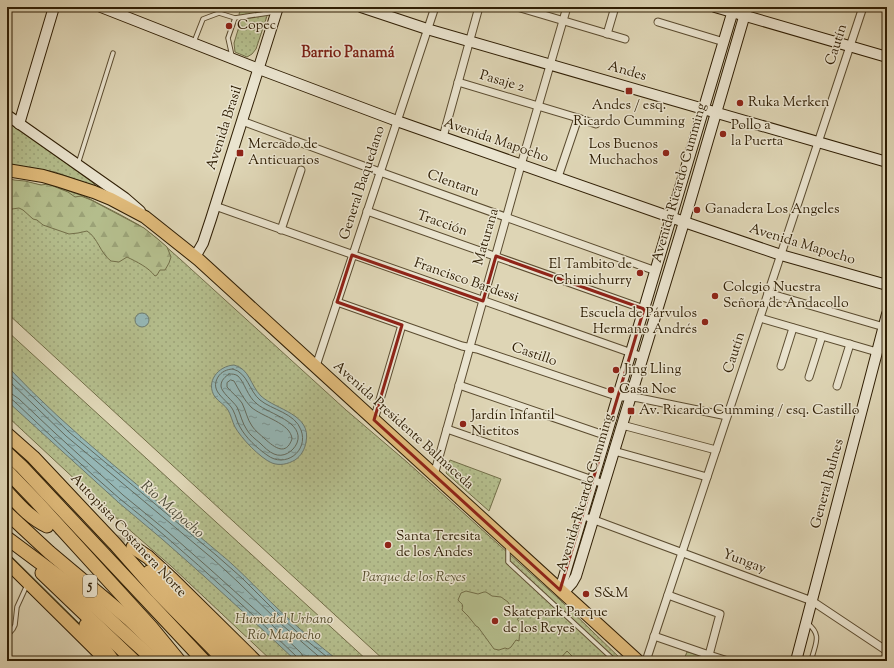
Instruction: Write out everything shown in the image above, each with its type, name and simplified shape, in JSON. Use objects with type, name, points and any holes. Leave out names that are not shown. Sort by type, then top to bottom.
[{"type":"highway","name":"Autopista Costanera Norte","points":[[7,434],[29,453],[115,544],[158,593],[225,661]]},
{"type":"highway","points":[[7,453],[27,472],[204,661]]},
{"type":"highway","points":[[7,471],[151,627],[179,661]]},
{"type":"highway","points":[[7,492],[30,516],[40,523],[49,526],[32,522],[7,504]]},
{"type":"highway","name":"5","points":[[7,513],[44,547],[130,620],[172,661]]},
{"type":"highway","points":[[7,539],[74,588],[155,661]]},
{"type":"highway","name":"5","points":[[7,539],[134,661]]},
{"type":"highway","points":[[115,544],[171,591],[241,661]]},
{"type":"highway","points":[[133,547],[148,557],[173,580],[255,661]]},
{"type":"highway","points":[[50,581],[95,636],[113,661]]},
{"type":"main road","points":[[19,124],[54,7]]},
{"type":"main road","name":"Avenida Mapocho","points":[[101,7],[397,121],[521,165],[781,255],[887,285]]},
{"type":"main road","name":"Andes","points":[[360,7],[428,29],[551,64],[639,92],[716,112],[887,162]]},
{"type":"main road","points":[[715,7],[746,11],[887,57]]},
{"type":"main road","name":"Avenida Brasil","points":[[195,256],[203,243],[277,10]]},
{"type":"main road","name":"Avenida Ricardo Cumming","points":[[588,517],[594,481],[733,10]]},
{"type":"main road","name":"Avenida Ricardo Cumming","points":[[562,592],[588,517],[604,484],[684,222],[746,11]]},
{"type":"main road","name":"Avenida Presidente Balmaceda","points":[[7,115],[125,198],[145,217],[195,256],[638,661]]},
{"type":"main road","name":"Avenida Presidente Balmaceda","points":[[7,170],[43,176],[78,186],[111,199],[145,217]]},
{"type":"main road","name":"General Bulnes","points":[[796,661],[887,314]]},
{"type":"main road","points":[[7,562],[107,661]]},
{"type":"street","name":"General Baquedano","points":[[316,366],[434,7]]},
{"type":"street","points":[[443,137],[479,7]]},
{"type":"street","points":[[518,7],[625,39]]},
{"type":"street","name":"Maturana","points":[[434,475],[567,7]]},
{"type":"street","points":[[607,34],[615,7]]},
{"type":"street","name":"Cautín","points":[[646,661],[863,7]]},
{"type":"street","points":[[658,22],[724,42]]},
{"type":"street","name":"Pasaje 2","points":[[458,82],[596,124]]},
{"type":"street","points":[[558,177],[578,118]]},
{"type":"street","name":"Clentaru","points":[[242,120],[380,172],[656,271]]},
{"type":"street","points":[[281,230],[301,170]]},
{"type":"street","name":"Francisco Bardessi","points":[[215,206],[643,357]]},
{"type":"street","name":"Tracción","points":[[367,211],[644,309]]},
{"type":"street","points":[[768,293],[884,327]]},
{"type":"street","name":"Castillo","points":[[337,302],[462,346],[619,397],[631,397],[727,416]]},
{"type":"street","points":[[760,318],[877,352]]},
{"type":"street","points":[[374,420],[402,325]]},
{"type":"street","points":[[781,366],[793,328]]},
{"type":"street","points":[[809,377],[822,336]]},
{"type":"street","points":[[837,386],[850,344]]},
{"type":"street","points":[[459,385],[607,436]]},
{"type":"street","points":[[622,425],[716,450]]},
{"type":"street","points":[[447,429],[604,484]]},
{"type":"street","points":[[614,451],[707,477]]},
{"type":"street","name":"Yungay","points":[[588,517],[812,601],[887,651]]},
{"type":"street","points":[[668,595],[720,614],[709,655],[703,661]]},
{"type":"street","points":[[654,636],[728,661]]},
{"type":"lane","points":[[194,43],[203,18],[219,13],[235,18],[277,10]]},
{"type":"lane","points":[[233,58],[228,38],[235,18]]},
{"type":"lane","points":[[78,165],[113,53]]},
{"type":"lane","points":[[508,542],[508,562],[615,661]]},
{"type":"lane","points":[[7,636],[15,625],[19,600],[28,583]]},
{"type":"lane","points":[[806,622],[815,630],[817,637],[811,661]]},
{"type":"highlighted area","points":[[352,255],[483,301],[496,256],[644,309],[560,590],[374,420],[402,325],[337,302]]},
{"type":"green space","points":[[242,7],[270,7],[256,49],[247,57],[235,52],[234,43],[241,20],[239,14]]},
{"type":"green space","points":[[7,120],[97,187],[55,172],[7,164]]},
{"type":"green space","points":[[7,178],[41,185],[48,184],[68,192],[75,197],[81,196],[91,200],[144,228],[159,240],[167,247],[171,257],[169,263],[165,270],[160,270],[155,276],[146,267],[127,257],[119,262],[111,261],[104,254],[91,234],[87,231],[69,234],[43,225],[19,208],[12,209],[7,213]]},
{"type":"green space","name":"Parque de los Reyes","points":[[7,179],[63,189],[86,197],[139,225],[154,236],[346,410],[407,462],[559,599],[623,661],[385,661],[7,313]]},
{"type":"green space","name":"Humedal Urbano Río Mapocho","points":[[7,331],[368,661],[272,661],[7,416]]},
{"type":"green space","points":[[450,460],[501,479],[489,511],[446,473]]},
{"type":"green space","points":[[7,552],[91,635],[101,649],[7,558]]},
{"type":"green space","name":"Skatepark Parque de los Reyes","points":[[466,591],[478,594],[486,592],[492,596],[501,597],[515,608],[519,618],[517,619],[522,625],[519,641],[516,640],[508,649],[494,649],[478,627],[462,610],[462,605],[458,600],[461,593]]},
{"type":"green space","points":[[567,651],[577,661],[558,661]]},
{"type":"green space","points":[[687,652],[697,654],[703,660],[683,661]]},
{"type":"water","points":[[142,313],[147,315],[149,320],[147,325],[142,327],[137,325],[135,320],[137,315]]},
{"type":"water","points":[[234,365],[239,367],[247,374],[257,392],[261,396],[267,401],[291,414],[304,425],[306,442],[304,450],[295,460],[278,464],[272,463],[262,457],[242,437],[235,427],[228,410],[215,397],[212,391],[212,381],[218,372],[223,368]]},
{"type":"water","points":[[7,366],[31,391],[83,439],[227,560],[294,624],[339,661],[296,661],[205,577],[118,502],[7,401]]},
{"type":"tunnel","points":[[56,528],[116,541],[133,547]]},
{"type":"place","name":"Copec","points":[[229,26]]},
{"type":"place","name":"Andes / esq. Ricardo Cumming","points":[[629,91]]},
{"type":"place","name":"Ruka Merken","points":[[740,103]]},
{"type":"place","name":"Pollo a la Puerta","points":[[723,134]]},
{"type":"place","name":"Mercado de Anticuarios","points":[[240,153]]},
{"type":"place","name":"Los Buenos Muchachos","points":[[666,153]]},
{"type":"place","name":"Ganadera Los Angeles","points":[[697,210]]},
{"type":"place","name":"El Tambito de Chimichurry","points":[[640,273]]},
{"type":"place","name":"Colegio Nuestra Señora de Andacollo","points":[[715,296]]},
{"type":"place","name":"Escuela de Párvulos Hermano Andrés","points":[[705,322]]},
{"type":"place","name":"Jing Lling","points":[[616,370]]},
{"type":"place","name":"Casa Noe","points":[[611,390]]},
{"type":"place","name":"Av. Ricardo Cumming / esq. Castillo","points":[[631,411]]},
{"type":"place","name":"Jardín Infantil Nietitos","points":[[463,424]]},
{"type":"place","name":"Santa Teresita de los Andes","points":[[388,545]]},
{"type":"place","name":"S&M","points":[[586,594]]},
{"type":"place","name":"Skatepark Parque de los Reyes","points":[[495,621]]},
{"type":"district","name":"Barrio Panamá","points":[[348,53]]},
{"type":"water label","name":"Río Mapocho","points":[[172,510]]}]
